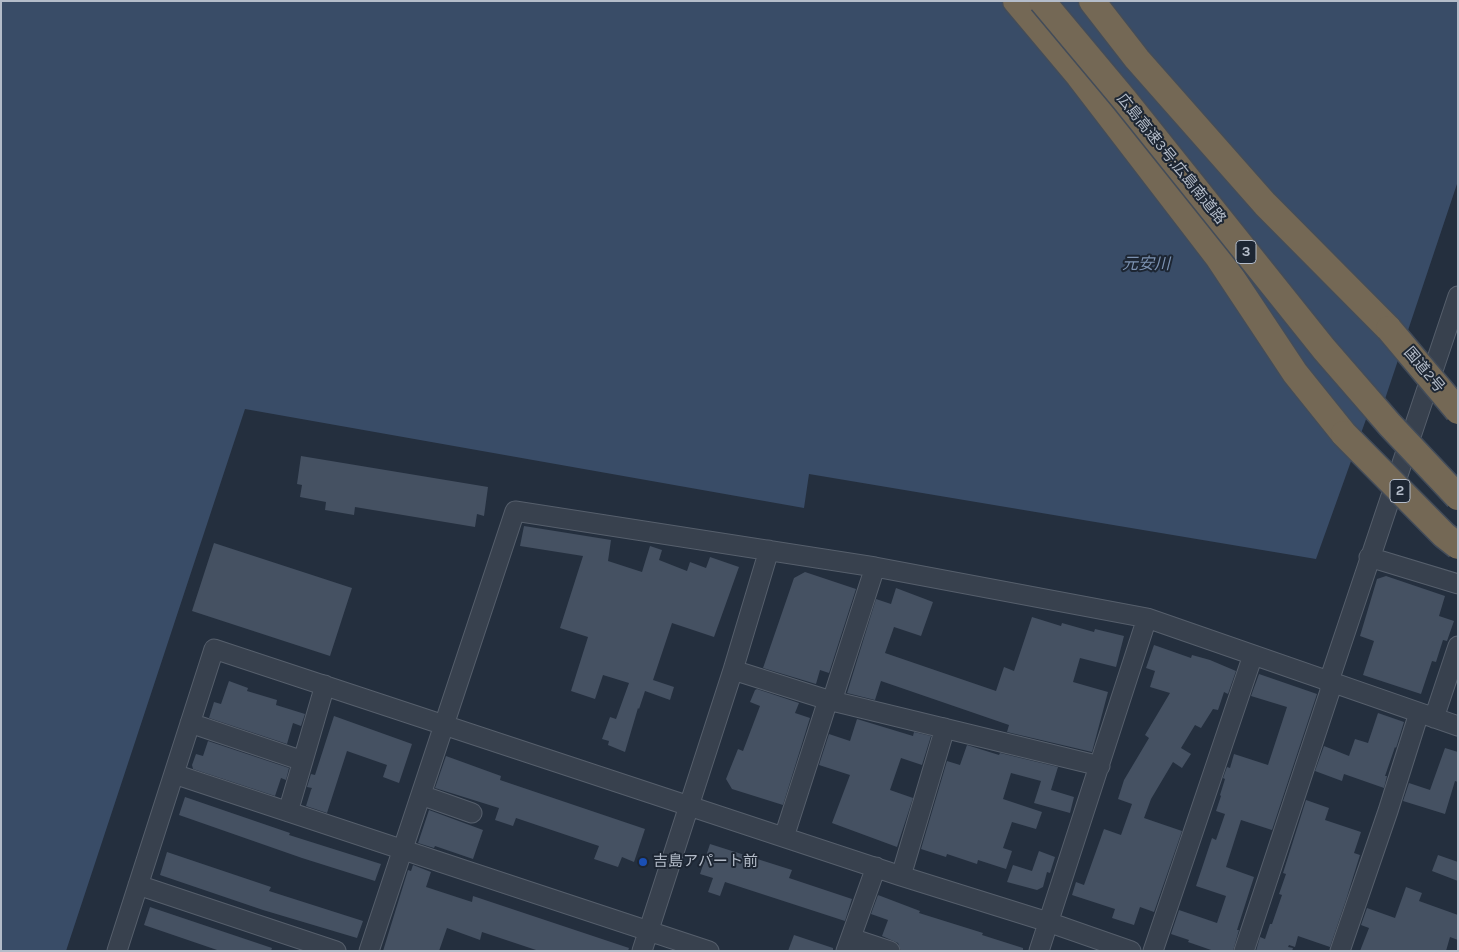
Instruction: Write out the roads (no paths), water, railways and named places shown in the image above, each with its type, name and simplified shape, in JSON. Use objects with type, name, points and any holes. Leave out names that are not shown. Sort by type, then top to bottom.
[{"type":"highway","name":"2","points":[[1016,1],[1079,76],[1218,257],[1295,374],[1344,434],[1444,535],[1458,546]]},
{"type":"highway","name":"広島高速3号;広島南道路","points":[[1042,1],[1124,99],[1324,349],[1390,426],[1458,497]]},
{"type":"highway","name":"国道2号","points":[[1092,1],[1137,59],[1265,204],[1389,329],[1458,411]]},
{"type":"street","points":[[1244,951],[1330,692],[1329,681],[1369,557],[1451,339],[1458,296]]},
{"type":"street","points":[[369,951],[515,511],[875,567],[1147,618],[1458,726]]},
{"type":"street","points":[[642,951],[733,670],[769,550]]},
{"type":"street","points":[[1369,557],[1458,584]]},
{"type":"street","points":[[784,837],[875,567]]},
{"type":"street","points":[[1039,951],[1147,618]]},
{"type":"street","points":[[1340,951],[1388,811],[1426,715],[1458,646]]},
{"type":"street","points":[[117,951],[214,649],[902,876],[1048,922],[1130,951]]},
{"type":"street","points":[[1154,951],[1253,655]]},
{"type":"street","points":[[733,670],[830,700],[1100,766]]},
{"type":"street","points":[[288,812],[325,686]]},
{"type":"street","points":[[190,723],[303,761]]},
{"type":"street","points":[[902,876],[945,728]]},
{"type":"street","points":[[174,774],[709,951]]},
{"type":"street","points":[[421,795],[472,813]]},
{"type":"street","points":[[876,867],[849,944],[890,951]]},
{"type":"street","points":[[138,885],[336,951]]},
{"type":"water","name":"元安川","points":[[1,1],[1458,1],[1458,181],[1385,399],[1374,397],[1316,559],[809,474],[804,508],[245,409],[66,951],[1,951]]},
{"type":"place","name":"吉島アパート前","points":[[643,862]]}]
